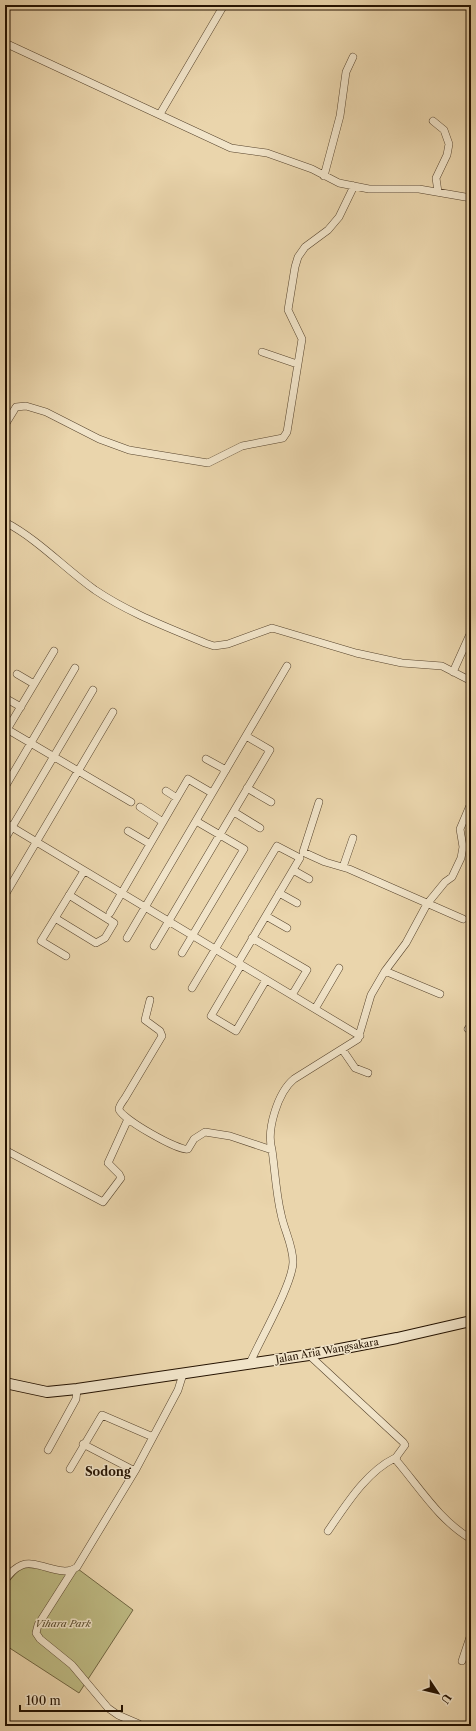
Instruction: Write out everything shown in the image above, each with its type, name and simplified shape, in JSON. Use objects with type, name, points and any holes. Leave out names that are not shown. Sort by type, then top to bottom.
[{"type":"street","points":[[160,114],[224,5]]},
{"type":"street","points":[[5,43],[231,148],[267,153],[339,183],[369,189],[419,189],[471,198]]},
{"type":"street","points":[[324,176],[340,116],[346,72],[353,57]]},
{"type":"street","points":[[433,121],[444,130],[449,144],[447,155],[436,178],[438,192]]},
{"type":"street","points":[[5,425],[16,407],[26,406],[46,412],[99,439],[129,450],[208,463],[242,446],[285,436],[288,432],[297,364],[302,339],[288,310],[295,267],[298,257],[305,247],[328,230],[339,217],[354,186]]},
{"type":"street","points":[[262,352],[297,364]]},
{"type":"street","points":[[5,522],[36,541],[95,590],[133,613],[204,643],[214,646],[228,644],[272,628],[356,653],[402,663],[442,666],[471,681]]},
{"type":"street","points":[[453,672],[471,632]]},
{"type":"street","points":[[54,651],[6,731],[30,743],[131,802]]},
{"type":"street","points":[[127,938],[287,666]]},
{"type":"street","points":[[5,787],[75,668]]},
{"type":"street","points":[[17,674],[34,684]]},
{"type":"street","points":[[5,839],[93,690]]},
{"type":"street","points":[[5,698],[21,707]]},
{"type":"street","points":[[5,895],[112,712]]},
{"type":"street","points":[[154,946],[270,750],[246,736]]},
{"type":"street","points":[[206,758],[226,770]]},
{"type":"street","points":[[110,913],[188,779],[212,793]]},
{"type":"street","points":[[247,788],[271,802]]},
{"type":"street","points":[[166,791],[177,798]]},
{"type":"street","points":[[319,802],[303,852],[325,862],[343,867],[463,919]]},
{"type":"street","points":[[250,1363],[284,1292],[293,1262],[289,1238],[281,1215],[272,1150],[273,1115],[286,1088],[294,1079],[356,1042],[360,1036],[371,995],[385,971],[406,943],[427,904],[445,882],[452,877],[461,858],[463,847],[460,830],[471,803]]},
{"type":"street","points":[[140,807],[164,822]]},
{"type":"street","points":[[234,812],[260,828]]},
{"type":"street","points":[[182,953],[244,849],[196,821]]},
{"type":"street","points":[[5,824],[360,1036]]},
{"type":"street","points":[[128,831],[150,844]]},
{"type":"street","points":[[343,867],[353,838]]},
{"type":"street","points":[[192,988],[277,846],[300,858],[252,938],[211,1016],[236,1031],[266,980]]},
{"type":"street","points":[[463,847],[471,849]]},
{"type":"street","points":[[293,870],[309,879]]},
{"type":"street","points":[[66,956],[41,941],[84,871]]},
{"type":"street","points":[[279,893],[297,903]]},
{"type":"street","points":[[55,918],[96,943],[105,938],[114,922],[69,895]]},
{"type":"street","points":[[266,916],[287,928]]},
{"type":"street","points":[[252,938],[307,970],[292,996]]},
{"type":"street","points":[[314,1009],[339,968]]},
{"type":"street","points":[[385,971],[440,994]]},
{"type":"street","points":[[150,1000],[145,1020],[160,1031],[162,1036],[119,1108],[120,1112],[128,1119],[183,1150],[188,1149],[194,1139],[205,1132],[230,1136],[272,1150]]},
{"type":"street","points":[[342,1049],[355,1068],[359,1071],[368,1073]]},
{"type":"street","points":[[5,1150],[103,1202],[121,1178],[108,1163],[128,1119]]},
{"type":"street","name":"Jalan Aria Wangsakara","points":[[5,1383],[47,1392],[77,1389],[309,1355],[397,1338],[471,1321]]},
{"type":"street","points":[[309,1355],[405,1445],[395,1458],[386,1462],[357,1490],[328,1531]]},
{"type":"street","points":[[139,1724],[118,1715],[108,1708],[72,1665],[40,1639],[36,1633],[38,1625],[80,1563],[135,1470],[178,1390],[183,1374]]},
{"type":"street","points":[[48,1450],[76,1399],[77,1389]]},
{"type":"street","points":[[70,1469],[83,1444],[102,1414],[153,1437]]},
{"type":"street","points":[[83,1444],[135,1470]]},
{"type":"street","points":[[395,1458],[432,1507],[471,1539]]},
{"type":"street","points":[[5,1580],[22,1565],[32,1564],[74,1570]]},
{"type":"street","points":[[462,1661],[471,1634]]},
{"type":"green space","name":"Vihara Park","points":[[23,1565],[60,1573],[74,1566],[133,1610],[79,1693],[5,1645],[5,1586]]},
{"type":"district","name":"Sodong","points":[[108,1472]]}]
